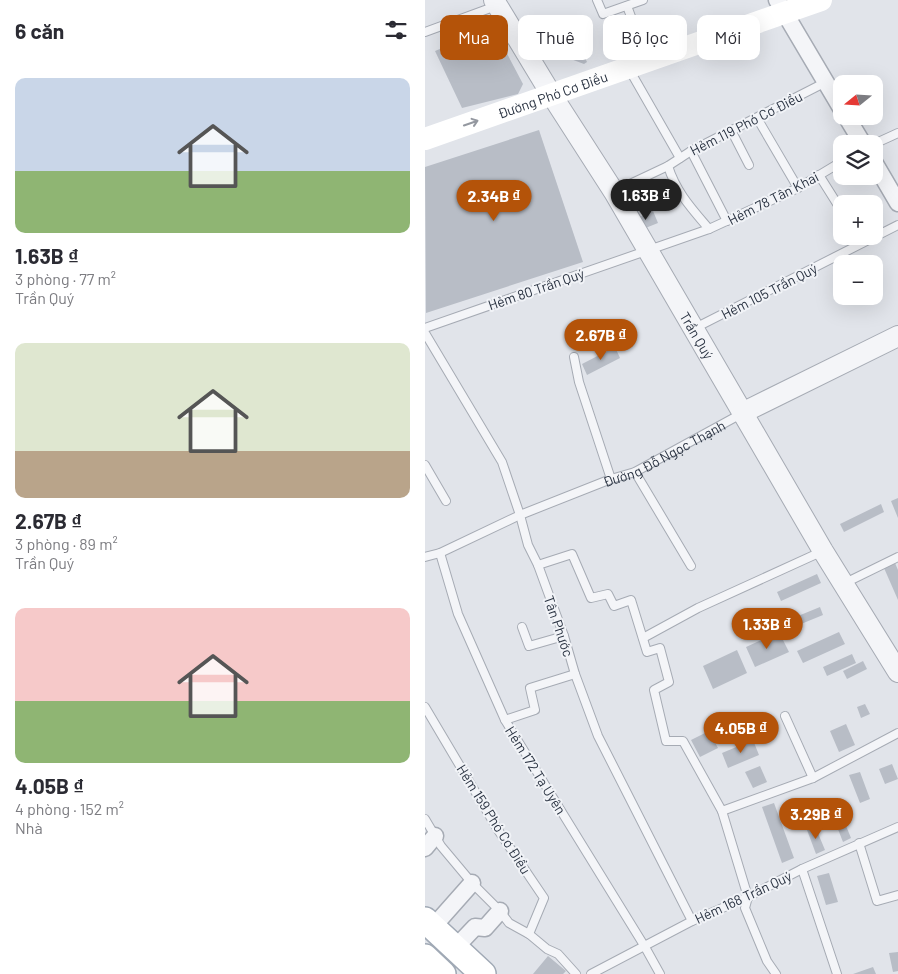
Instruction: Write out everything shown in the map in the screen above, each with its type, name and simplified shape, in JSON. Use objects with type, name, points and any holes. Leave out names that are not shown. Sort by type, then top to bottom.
[{"type":"main road","name":"Đường Phó Cơ Điều","points":[[425,139],[638,64],[781,6],[821,0]]},
{"type":"main road","points":[[429,924],[483,974]]},
{"type":"main road","points":[[425,957],[443,974]]},
{"type":"street","name":"Trần Quý","points":[[496,3],[551,94],[614,192],[823,551],[898,672]]},
{"type":"street","points":[[781,6],[833,94]]},
{"type":"street","points":[[883,177],[898,202]]},
{"type":"street","name":"Đường Đỗ Ngọc Thạnh","points":[[742,413],[898,336]]},
{"type":"street","points":[[429,924],[472,883]]},
{"type":"street","points":[[455,948],[475,927],[485,928],[500,911]]},
{"type":"lane","points":[[597,0],[603,14],[643,0]]},
{"type":"lane","points":[[425,32],[496,3]]},
{"type":"lane","name":"Hẻm 119 Phó Cơ Điều","points":[[627,6],[638,64],[680,158],[826,82]]},
{"type":"lane","points":[[757,118],[798,188]]},
{"type":"lane","points":[[731,130],[749,165]]},
{"type":"lane","points":[[883,140],[898,133]]},
{"type":"lane","points":[[691,151],[727,221]]},
{"type":"lane","points":[[614,192],[668,166],[680,158]]},
{"type":"lane","points":[[668,166],[682,198],[709,229]]},
{"type":"lane","name":"Hẻm 78 Tân Khai","points":[[647,250],[727,221],[798,188],[833,167]]},
{"type":"lane","points":[[819,175],[833,197]]},
{"type":"lane","name":"Hẻm 105 Trần Quý","points":[[883,231],[898,225]]},
{"type":"lane","name":"Hẻm 105 Trần Quý","points":[[693,329],[851,245]]},
{"type":"lane","name":"Hẻm 80 Trần Quý","points":[[425,328],[647,250]]},
{"type":"lane","name":"Tân Phước","points":[[425,333],[502,462],[528,545],[538,566],[564,636],[575,674],[598,736],[692,921]]},
{"type":"lane","points":[[574,357],[579,382],[611,479]]},
{"type":"lane","name":"Đường Đỗ Ngọc Thạnh","points":[[425,557],[440,553],[520,515],[611,479],[635,472],[742,413]]},
{"type":"lane","points":[[425,466],[446,501]]},
{"type":"lane","points":[[635,472],[691,566]]},
{"type":"lane","points":[[643,638],[698,608],[823,551]]},
{"type":"lane","name":"Hẻm 172 Tạ Uyên","points":[[440,553],[458,614],[505,720],[660,974]]},
{"type":"lane","points":[[538,566],[572,554],[591,598],[608,594],[614,606],[631,600],[647,652],[659,648],[669,682],[654,690],[666,741],[683,741],[722,811],[748,897],[745,908],[767,961],[776,974]]},
{"type":"lane","points":[[843,584],[898,557]]},
{"type":"lane","points":[[522,627],[529,646],[564,636]]},
{"type":"lane","points":[[505,720],[535,710],[530,688],[575,674]]},
{"type":"lane","name":"Hẻm 159 Phó Cơ Điều","points":[[425,707],[498,830],[543,898],[529,934]]},
{"type":"lane","points":[[785,716],[813,778]]},
{"type":"lane","points":[[722,811],[813,778],[898,733]]},
{"type":"lane","points":[[425,819],[430,842],[441,846],[509,923],[529,934],[547,950],[558,954],[576,974]]},
{"type":"lane","name":"Hẻm 168 Trần Quý","points":[[591,974],[692,921],[748,897],[802,869],[859,843],[898,828]]},
{"type":"lane","points":[[859,843],[877,901],[898,895]]},
{"type":"lane","points":[[802,869],[837,974]]},
{"type":"building","points":[[440,49],[440,60],[508,60],[508,56],[523,84],[518,94],[462,108],[435,51]]},
{"type":"building","points":[[573,60],[586,60],[587,62],[584,64]]},
{"type":"building","points":[[539,130],[583,262],[426,313],[425,167]]},
{"type":"building","points":[[653,211],[658,223],[638,231],[633,220]]},
{"type":"building","points":[[615,347],[620,358],[587,375],[582,364]]},
{"type":"building","points":[[898,498],[898,518],[891,501]]},
{"type":"building","points":[[881,504],[884,512],[844,532],[840,524]]},
{"type":"building","points":[[895,563],[898,570],[898,600],[884,568]]},
{"type":"building","points":[[817,574],[821,583],[781,601],[777,592]]},
{"type":"building","points":[[820,607],[823,615],[801,624],[798,616]]},
{"type":"building","points":[[779,632],[789,652],[755,667],[746,647]]},
{"type":"building","points":[[839,632],[845,644],[803,663],[797,651]]},
{"type":"building","points":[[737,650],[747,673],[713,689],[703,666]]},
{"type":"building","points":[[852,654],[856,663],[827,676],[823,667]]},
{"type":"building","points":[[863,661],[867,669],[847,679],[843,671]]},
{"type":"building","points":[[865,704],[870,714],[861,718],[857,707]]},
{"type":"building","points":[[731,720],[738,735],[729,740],[722,725]]},
{"type":"building","points":[[846,724],[855,745],[839,752],[830,731]]},
{"type":"building","points":[[709,731],[718,748],[700,757],[691,740]]},
{"type":"building","points":[[753,740],[759,755],[728,768],[722,753]]},
{"type":"building","points":[[892,764],[898,779],[885,784],[879,769]]},
{"type":"building","points":[[760,766],[767,782],[753,788],[745,772]]},
{"type":"building","points":[[860,772],[870,799],[860,803],[849,775]]},
{"type":"building","points":[[836,801],[851,838],[843,842],[828,804]]},
{"type":"building","points":[[774,803],[794,858],[782,863],[762,807]]},
{"type":"building","points":[[815,826],[825,850],[816,854],[807,830]]},
{"type":"building","points":[[829,873],[838,902],[826,905],[817,876]]},
{"type":"building","points":[[898,952],[898,971],[893,972],[889,953]]},
{"type":"building","points":[[548,956],[566,971],[563,974],[533,974]]},
{"type":"building","points":[[873,967],[876,974],[853,974]]}]
